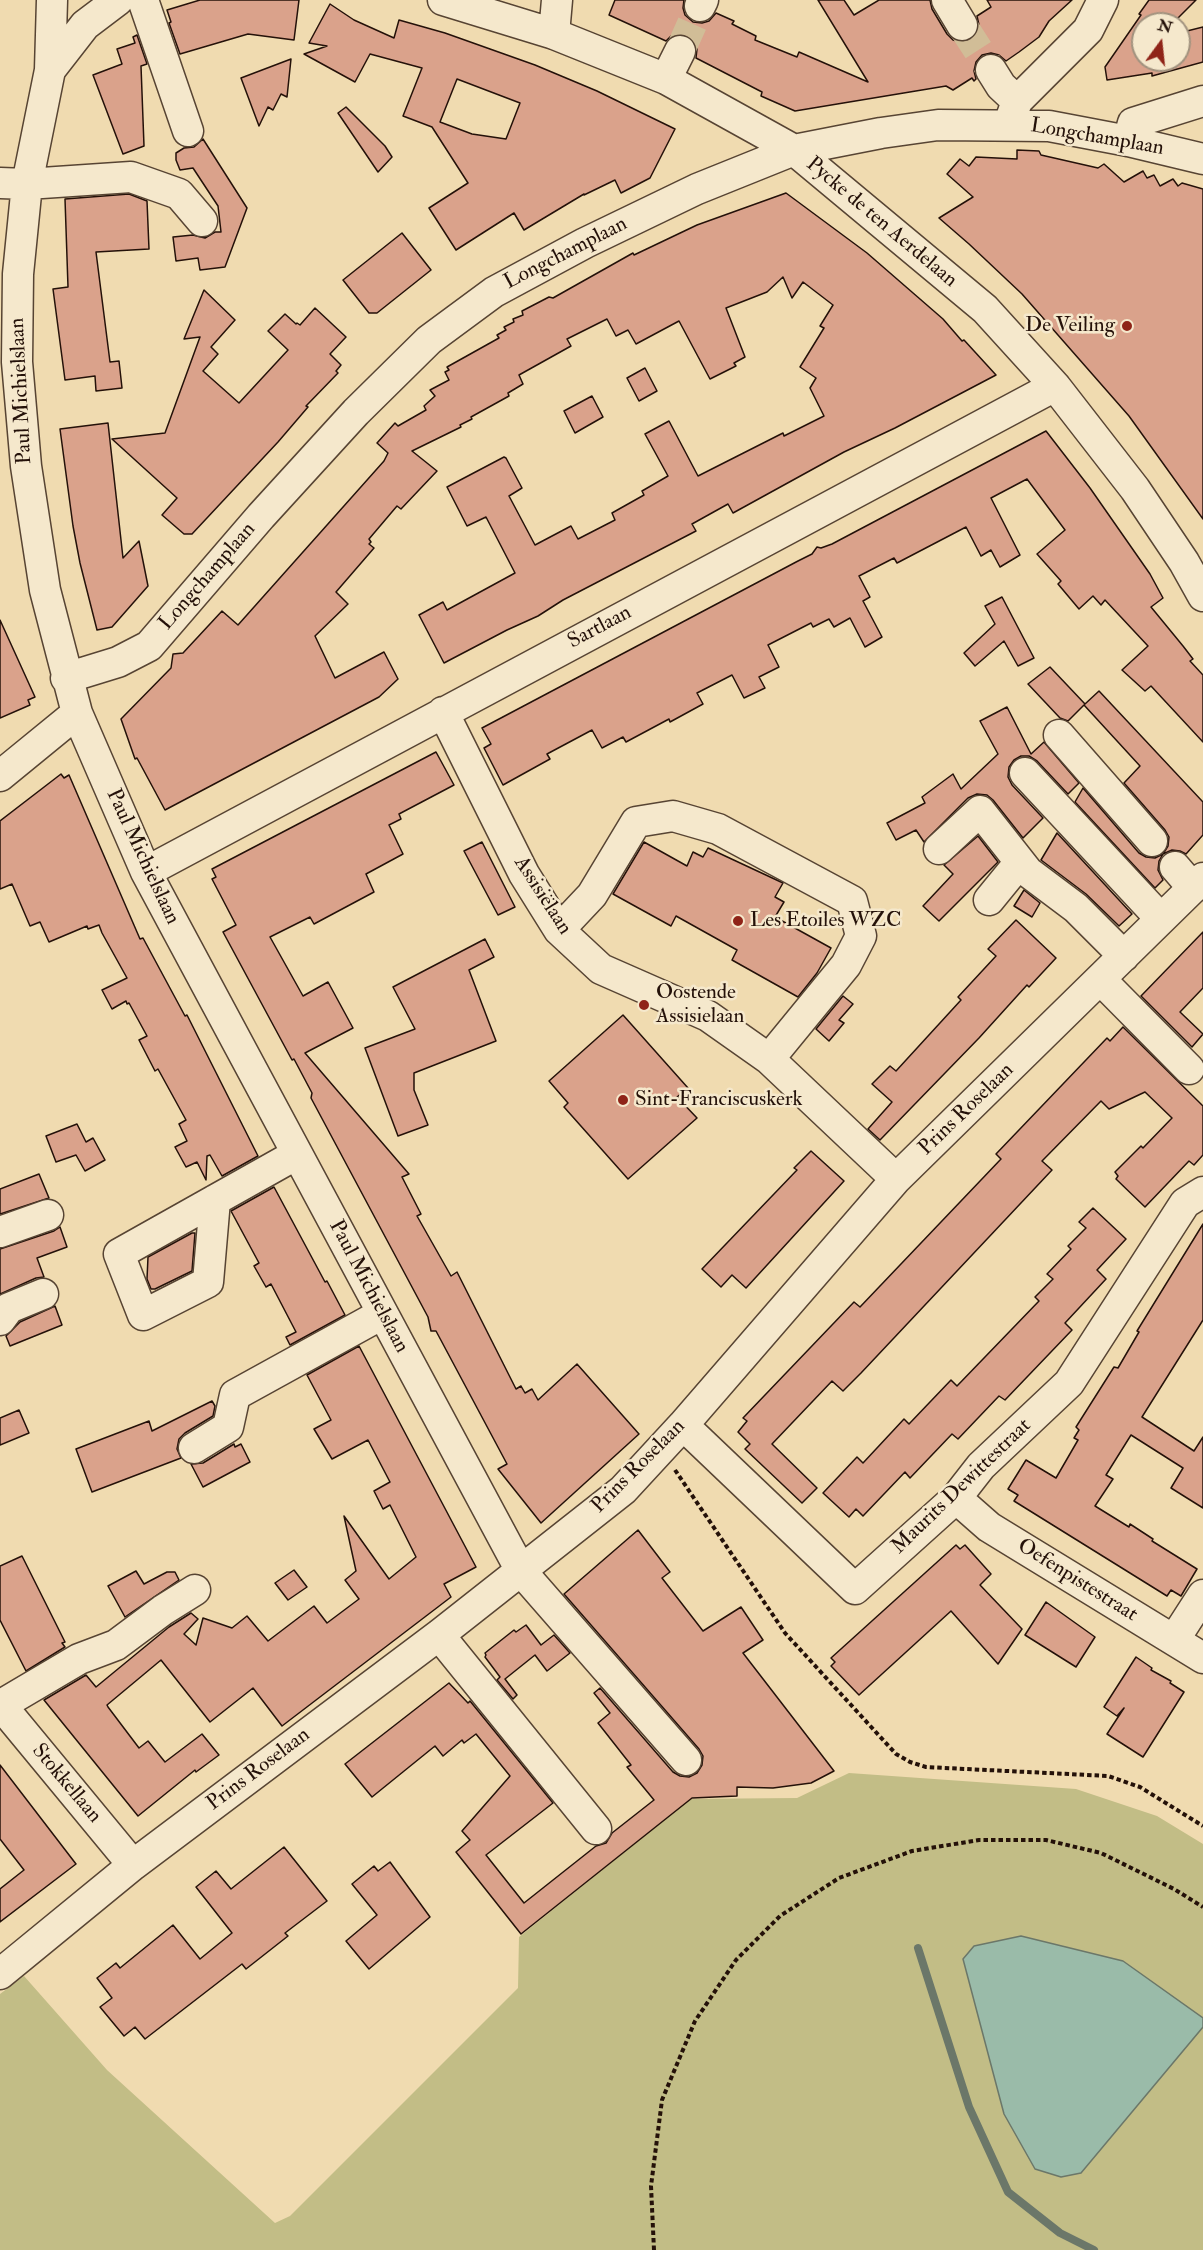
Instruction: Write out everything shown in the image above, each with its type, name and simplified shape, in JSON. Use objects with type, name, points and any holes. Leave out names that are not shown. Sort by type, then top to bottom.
[{"type":"street","name":"Paul Michielslaan","points":[[52,0],[50,70],[13,183],[18,274],[18,374],[26,466],[43,579],[66,678],[77,713],[146,872],[521,1572],[686,1760]]},
{"type":"street","points":[[50,70],[85,26],[118,0]]},
{"type":"street","points":[[143,0],[188,131]]},
{"type":"street","name":"Pycke de ten Aerdelaan","points":[[443,0],[554,34],[666,79],[794,150],[985,309],[1056,386],[1135,489],[1194,556],[1203,596]]},
{"type":"street","points":[[554,34],[557,0]]},
{"type":"street","points":[[947,0],[962,25]]},
{"type":"street","points":[[991,70],[1013,112],[1088,30],[1103,0]]},
{"type":"street","points":[[666,79],[680,51]]},
{"type":"street","points":[[1128,141],[1133,123],[1203,101]]},
{"type":"street","name":"Longchamplaan","points":[[66,678],[118,662],[149,646],[261,516],[356,412],[429,340],[494,292],[585,243],[677,199],[794,150],[881,133],[1013,112],[1049,126],[1128,141],[1203,159]]},
{"type":"street","points":[[13,183],[131,177],[179,194],[202,221]]},
{"type":"street","name":"Sartlaan","points":[[146,872],[1056,386]]},
{"type":"street","name":"Assisiëlaan","points":[[443,712],[524,874],[559,930],[601,969],[708,1016],[769,1059],[896,1179]]},
{"type":"street","points":[[0,776],[77,713]]},
{"type":"street","points":[[1059,735],[1152,842]]},
{"type":"street","points":[[1025,773],[1161,919]]},
{"type":"street","points":[[939,849],[980,811],[1028,872],[1076,908],[1124,956]]},
{"type":"street","points":[[559,930],[592,895],[636,822],[673,816],[718,829],[852,901],[861,936],[846,965],[769,1059]]},
{"type":"street","points":[[989,900],[1020,862]]},
{"type":"street","name":"Prins Roselaan","points":[[0,1974],[133,1865],[439,1635],[623,1490],[683,1425],[896,1179],[1161,919],[1190,878]]},
{"type":"street","points":[[1100,979],[1189,1069]]},
{"type":"street","points":[[215,1200],[297,1154]]},
{"type":"street","name":"Maurits Dewittestraat","points":[[683,1425],[855,1588],[956,1498],[981,1466],[1069,1383],[1185,1203],[1203,1192]]},
{"type":"street","points":[[0,1232],[48,1215]]},
{"type":"street","points":[[0,1320],[9,1308],[43,1294]]},
{"type":"street","points":[[194,1448],[228,1426],[235,1395],[382,1314]]},
{"type":"street","name":"Oefenpistestraat","points":[[956,1498],[989,1527],[1203,1658]]},
{"type":"street","points":[[1,1705],[79,1659],[116,1645],[163,1610],[195,1590]]},
{"type":"street","points":[[1174,1640],[1203,1595]]},
{"type":"street","points":[[439,1635],[596,1829]]},
{"type":"street","name":"Stokkellaan","points":[[1,1705],[133,1865]]},
{"type":"path","points":[[661,1449],[785,1633],[896,1754],[926,1767],[1108,1776],[1140,1787],[1203,1826]]},
{"type":"path","points":[[654,2250],[651,2186],[662,2100],[695,2020],[736,1960],[780,1916],[839,1878],[912,1851],[979,1840],[1046,1840],[1101,1853],[1174,1889],[1203,1907]]},
{"type":"shaded area","points":[[849,1773],[1076,1789],[1157,1816],[1203,1844],[1203,2250],[0,2250],[0,1994],[24,1976],[107,2070],[275,2223],[290,2216],[518,1988],[519,1937],[683,1805],[683,1799],[797,1798]]},
{"type":"shaded area","points":[[1021,1936],[1123,1961],[1203,2018],[1203,2027],[1081,2173],[1061,2177],[1035,2169],[1004,2114],[963,1959],[974,1946]]},
{"type":"building","points":[[200,0],[299,0],[294,40],[248,34],[180,54],[167,10]]},
{"type":"building","points":[[615,0],[684,0],[685,15],[693,22],[709,21],[716,13],[734,21],[732,24],[756,36],[755,40],[797,57],[799,52],[868,82],[818,0],[844,0],[854,15],[879,0],[930,0],[932,9],[947,34],[953,40],[962,42],[970,40],[977,34],[979,25],[977,16],[991,7],[987,0],[1072,0],[1049,21],[1039,37],[1006,61],[999,55],[991,53],[982,55],[976,62],[974,71],[976,79],[974,81],[972,78],[953,90],[946,86],[795,111],[761,96],[762,92],[696,58],[695,42],[688,36],[678,34],[666,41],[609,15]]},
{"type":"building","points":[[1149,0],[1196,0],[1184,12],[1140,12]]},
{"type":"building","points":[[330,4],[354,20],[394,38],[399,20],[445,33],[535,65],[597,91],[675,129],[650,178],[621,193],[615,180],[584,194],[524,230],[514,213],[456,250],[429,208],[468,183],[432,127],[403,116],[422,68],[370,54],[355,82],[304,54],[327,46],[309,43]],"holes":[[[457,79],[520,103],[506,139],[472,134],[440,122]]]},
{"type":"building","points":[[1203,27],[1203,62],[1191,65],[1191,30]]},
{"type":"building","points":[[1131,29],[1131,72],[1167,72],[1152,76],[1152,73],[1107,80],[1105,67]]},
{"type":"building","points":[[137,35],[147,64],[141,66],[144,146],[123,154],[93,75],[122,64],[117,49],[135,43],[133,37]]},
{"type":"building","points":[[291,59],[287,97],[281,94],[273,110],[268,107],[259,126],[241,78]]},
{"type":"building","points":[[346,107],[385,146],[392,157],[378,172],[338,113]]},
{"type":"building","points":[[203,139],[247,208],[225,267],[200,270],[198,258],[176,261],[173,237],[193,235],[205,238],[215,232],[221,232],[218,206],[193,168],[180,170],[176,160],[176,153],[184,148],[194,147]]},
{"type":"building","points":[[1017,150],[1039,151],[1041,155],[1098,168],[1104,164],[1124,182],[1143,171],[1147,178],[1154,175],[1160,186],[1173,179],[1178,186],[1182,183],[1203,189],[1203,519],[1129,416],[1022,294],[939,218],[973,197],[947,174],[960,159],[969,166],[976,157],[1017,159]]},
{"type":"building","points":[[786,193],[867,253],[943,319],[996,375],[844,452],[733,513],[728,504],[692,524],[696,531],[563,600],[538,616],[444,663],[419,615],[443,602],[447,610],[515,573],[486,517],[467,526],[447,487],[504,457],[522,488],[509,496],[535,545],[571,526],[578,539],[615,520],[612,513],[644,495],[642,491],[668,476],[645,434],[669,421],[698,476],[783,433],[784,436],[824,416],[810,388],[816,378],[800,367],[824,328],[820,326],[833,305],[803,282],[792,298],[783,277],[767,292],[726,308],[745,357],[734,363],[736,366],[710,379],[679,321],[636,344],[628,330],[616,336],[607,319],[567,339],[571,346],[519,375],[523,384],[508,393],[509,396],[471,417],[472,419],[460,425],[461,427],[412,451],[437,471],[401,509],[397,506],[369,539],[371,542],[369,544],[374,548],[336,592],[348,604],[315,636],[335,678],[384,652],[398,679],[379,697],[165,810],[137,758],[135,759],[121,719],[171,668],[173,654],[183,653],[222,611],[238,625],[384,461],[388,453],[377,443],[395,423],[398,426],[426,410],[424,406],[435,396],[430,390],[449,380],[445,372],[449,370],[447,367],[499,338],[497,335],[506,330],[504,327],[514,322],[513,319],[523,315],[522,311],[549,297],[553,298],[633,253],[634,255],[697,225]]},
{"type":"building","points":[[129,194],[147,201],[149,249],[96,252],[110,362],[119,361],[122,388],[96,391],[95,376],[65,380],[53,289],[68,287],[65,199]]},
{"type":"building","points":[[402,233],[431,270],[377,313],[369,313],[343,280]]},
{"type":"building","points":[[204,290],[235,320],[211,347],[218,354],[203,371],[239,403],[288,350],[268,331],[285,314],[300,325],[315,308],[346,337],[330,354],[341,365],[336,371],[338,373],[306,406],[308,407],[278,442],[192,534],[184,534],[162,515],[177,498],[112,439],[165,433],[200,337],[184,339]]},
{"type":"building","points":[[645,368],[657,391],[639,401],[627,378]]},
{"type":"building","points":[[592,396],[603,417],[575,433],[564,411]]},
{"type":"building","points":[[108,423],[123,558],[139,541],[148,586],[112,627],[97,630],[73,526],[60,429]]},
{"type":"building","points":[[1046,431],[1090,488],[1150,574],[1163,598],[1151,607],[1193,659],[1190,661],[1203,675],[1203,742],[1151,686],[1145,691],[1122,670],[1148,646],[1105,600],[1101,605],[1093,596],[1079,609],[1058,584],[1061,581],[1037,554],[1065,530],[1027,479],[991,498],[1020,555],[1000,567],[991,550],[981,556],[966,527],[897,563],[894,558],[859,576],[870,597],[863,601],[882,637],[865,647],[850,618],[834,627],[829,619],[813,627],[811,623],[768,645],[779,667],[759,677],[765,688],[744,698],[732,675],[697,693],[703,704],[670,722],[669,719],[626,742],[623,737],[602,748],[592,730],[547,754],[550,759],[503,785],[484,748],[491,744],[482,728],[812,554],[817,547],[832,544]]},
{"type":"building","points":[[1002,597],[1034,658],[1018,666],[1004,641],[975,666],[964,653],[995,624],[985,606]]},
{"type":"building","points":[[0,620],[35,697],[28,700],[30,705],[0,718]]},
{"type":"building","points":[[1050,667],[1085,704],[1099,691],[1203,802],[1203,835],[1186,854],[1172,850],[1163,854],[1168,846],[1169,837],[1124,783],[1140,766],[1084,705],[1068,721],[1060,718],[1028,684]]},
{"type":"building","points":[[1007,707],[1031,754],[1044,742],[1079,783],[1068,794],[1037,761],[1029,756],[1021,756],[1009,767],[1008,777],[1012,785],[1043,818],[1023,838],[993,800],[987,795],[977,794],[968,798],[924,842],[916,830],[896,840],[887,823],[925,803],[922,797],[953,774],[961,789],[998,754],[980,721]]},
{"type":"building","points":[[436,752],[454,785],[399,814],[401,819],[389,825],[403,854],[366,874],[374,892],[314,924],[310,917],[270,937],[303,996],[328,982],[353,1028],[305,1053],[409,1174],[402,1177],[421,1214],[417,1216],[451,1276],[457,1272],[516,1389],[521,1386],[525,1393],[532,1389],[538,1400],[577,1364],[639,1434],[541,1523],[498,1469],[507,1464],[436,1331],[431,1331],[428,1317],[311,1098],[312,1093],[223,932],[236,925],[212,879],[216,877],[212,869]]},
{"type":"building","points":[[61,774],[64,778],[69,775],[140,939],[143,938],[185,1016],[187,1015],[258,1156],[222,1176],[210,1155],[207,1156],[206,1180],[197,1162],[186,1167],[175,1147],[187,1141],[179,1124],[186,1120],[158,1069],[155,1071],[139,1040],[147,1036],[129,1003],[127,1004],[126,1001],[112,1009],[102,990],[127,978],[99,925],[88,929],[87,926],[49,942],[40,922],[30,926],[12,884],[0,889],[0,821]]},
{"type":"building","points":[[1083,788],[1139,853],[1155,858],[1163,854],[1158,870],[1163,880],[1155,888],[1075,802]]},
{"type":"building","points":[[1057,833],[1132,914],[1119,926],[1086,894],[1041,860]]},
{"type":"building","points":[[978,836],[998,862],[939,921],[923,906],[953,874],[944,865]]},
{"type":"building","points":[[482,842],[515,907],[498,915],[464,851]]},
{"type":"building","name":"Les Etoiles WZC","points":[[644,842],[687,866],[693,852],[703,857],[708,848],[783,883],[775,897],[784,902],[775,917],[831,948],[817,973],[798,997],[732,960],[737,950],[676,916],[671,926],[613,894]]},
{"type":"building","points":[[1024,890],[1040,903],[1032,917],[1014,906]]},
{"type":"building","points":[[1016,920],[1056,958],[1029,987],[1027,985],[880,1140],[868,1129],[892,1102],[872,1084],[890,1066],[896,1071],[961,1000],[958,997],[996,956],[988,949]]},
{"type":"building","points":[[1203,932],[1203,988],[1180,1012],[1203,1034],[1192,1047],[1141,996]]},
{"type":"building","points":[[485,939],[494,957],[469,970],[496,1041],[414,1073],[414,1090],[428,1125],[398,1136],[365,1048],[415,1029],[393,987]]},
{"type":"building","points":[[843,996],[853,1004],[839,1020],[844,1023],[829,1041],[816,1029]]},
{"type":"building","name":"Sint-Franciscuskerk","points":[[623,1015],[688,1088],[677,1097],[697,1118],[628,1179],[564,1107],[568,1103],[549,1081]]},
{"type":"building","points":[[1123,1027],[1203,1106],[1203,1155],[1194,1165],[1189,1161],[1145,1207],[1116,1179],[1118,1176],[1115,1172],[1141,1146],[1143,1148],[1172,1118],[1145,1092],[1109,1109],[1101,1101],[1042,1161],[1052,1170],[861,1373],[843,1391],[832,1381],[772,1444],[817,1488],[802,1503],[745,1449],[750,1444],[738,1432],[747,1421],[743,1418],[854,1302],[860,1307],[1001,1159],[996,1154],[1107,1038],[1110,1041]]},
{"type":"building","points":[[77,1124],[86,1142],[93,1138],[105,1160],[85,1171],[76,1155],[56,1162],[46,1136]]},
{"type":"building","points":[[811,1151],[844,1181],[746,1288],[732,1275],[721,1287],[702,1269],[797,1170],[794,1168]]},
{"type":"building","points":[[39,1174],[49,1198],[0,1214],[0,1189]]},
{"type":"building","points":[[274,1187],[345,1315],[290,1345],[286,1337],[296,1332],[271,1284],[266,1287],[254,1266],[259,1263],[231,1211]]},
{"type":"building","points":[[1093,1208],[1126,1239],[1097,1270],[1106,1279],[1065,1323],[1072,1330],[1005,1400],[999,1396],[958,1439],[952,1434],[910,1478],[905,1472],[863,1516],[856,1509],[849,1517],[823,1493],[857,1457],[863,1463],[904,1419],[909,1424],[951,1380],[957,1386],[1039,1301],[1035,1297],[1053,1279],[1047,1274],[1071,1249],[1068,1246],[1086,1228],[1079,1222]]},
{"type":"building","points":[[1203,1224],[1203,1320],[1142,1417],[1194,1451],[1203,1437],[1203,1508],[1171,1488],[1183,1468],[1131,1435],[1106,1475],[1113,1479],[1095,1506],[1129,1527],[1130,1524],[1153,1539],[1152,1541],[1197,1569],[1181,1596],[1171,1590],[1167,1596],[1014,1501],[1018,1495],[1008,1489],[1026,1460],[1056,1478],[1078,1440],[1074,1438],[1079,1430],[1076,1427],[1114,1367],[1118,1368],[1139,1332],[1137,1331]]},
{"type":"building","points":[[60,1227],[67,1247],[37,1258],[44,1277],[36,1278],[0,1294],[0,1249]]},
{"type":"building","points":[[195,1233],[192,1271],[151,1289],[147,1279],[148,1257]]},
{"type":"building","points":[[55,1306],[62,1325],[10,1346],[6,1336],[20,1322]]},
{"type":"building","points":[[359,1346],[476,1567],[444,1584],[451,1597],[282,1726],[253,1688],[210,1722],[161,1660],[107,1705],[108,1707],[139,1748],[148,1741],[165,1762],[202,1734],[219,1755],[196,1772],[195,1770],[138,1816],[44,1700],[86,1675],[96,1687],[169,1627],[191,1613],[198,1619],[184,1634],[196,1645],[203,1618],[232,1628],[247,1616],[268,1641],[314,1606],[327,1623],[359,1599],[345,1580],[356,1571],[344,1516],[389,1579],[416,1557],[390,1505],[383,1509],[374,1491],[390,1482],[368,1440],[332,1459],[314,1429],[331,1420],[307,1375]]},
{"type":"building","points":[[212,1401],[215,1406],[213,1416],[179,1439],[177,1449],[181,1458],[92,1492],[76,1449],[149,1421],[152,1431]]},
{"type":"building","points":[[19,1410],[29,1433],[0,1445],[0,1418]]},
{"type":"building","points":[[234,1444],[235,1447],[241,1444],[250,1462],[203,1487],[191,1464],[203,1463]]},
{"type":"building","points":[[638,1530],[670,1572],[662,1578],[703,1631],[741,1607],[763,1640],[743,1653],[834,1771],[811,1783],[773,1788],[737,1787],[737,1796],[692,1798],[521,1934],[456,1852],[470,1840],[462,1831],[510,1776],[476,1734],[464,1743],[462,1740],[443,1756],[435,1746],[372,1797],[345,1764],[449,1683],[468,1703],[470,1701],[553,1803],[486,1855],[524,1903],[596,1846],[606,1843],[612,1833],[654,1800],[627,1767],[631,1765],[598,1723],[610,1713],[594,1693],[600,1688],[673,1772],[689,1777],[697,1773],[702,1765],[703,1756],[699,1749],[564,1594]]},
{"type":"building","points":[[956,1545],[960,1549],[965,1545],[991,1574],[980,1585],[1022,1629],[998,1664],[951,1611],[859,1695],[831,1666],[835,1662],[831,1658]]},
{"type":"building","points":[[22,1556],[65,1642],[62,1643],[65,1647],[26,1671],[0,1620],[0,1566]]},
{"type":"building","points":[[294,1570],[307,1587],[288,1600],[275,1583]]},
{"type":"building","points":[[136,1571],[144,1584],[167,1572],[175,1572],[179,1580],[125,1617],[108,1586]]},
{"type":"building","points":[[1046,1602],[1095,1637],[1076,1667],[1025,1635]]},
{"type":"building","points":[[526,1625],[541,1645],[554,1635],[570,1653],[547,1671],[535,1655],[505,1679],[517,1695],[513,1699],[497,1680],[500,1677],[485,1657],[485,1653],[514,1630],[516,1632]]},
{"type":"building","points":[[1136,1657],[1184,1692],[1143,1757],[1107,1734],[1124,1708],[1117,1716],[1104,1707]]},
{"type":"building","points":[[0,1765],[76,1864],[0,1922],[0,1889],[24,1870],[0,1839]]},
{"type":"building","points":[[284,1847],[327,1901],[285,1933],[288,1936],[246,1969],[242,1964],[145,2039],[135,2027],[124,2036],[100,2007],[112,1998],[97,1978],[116,1963],[120,1968],[173,1925],[200,1959],[232,1933],[196,1887],[216,1871],[231,1889]]},
{"type":"building","points":[[390,1862],[430,1917],[369,1969],[346,1941],[377,1915],[352,1884],[374,1866],[378,1871]]},
{"type":"waterway","points":[[918,1948],[969,2107],[1008,2192],[1060,2233],[1094,2250]]},
{"type":"tunnel","points":[[680,51],[700,6]]},
{"type":"tunnel","points":[[962,25],[991,70]]},
{"type":"place","name":"De Veiling","points":[[1127,326]]},
{"type":"place","name":"Les Etoiles WZC","points":[[738,921]]},
{"type":"place","name":"Oostende Assisielaan","points":[[644,1005]]},
{"type":"place","name":"Sint-Franciscuskerk","points":[[623,1100]]}]
